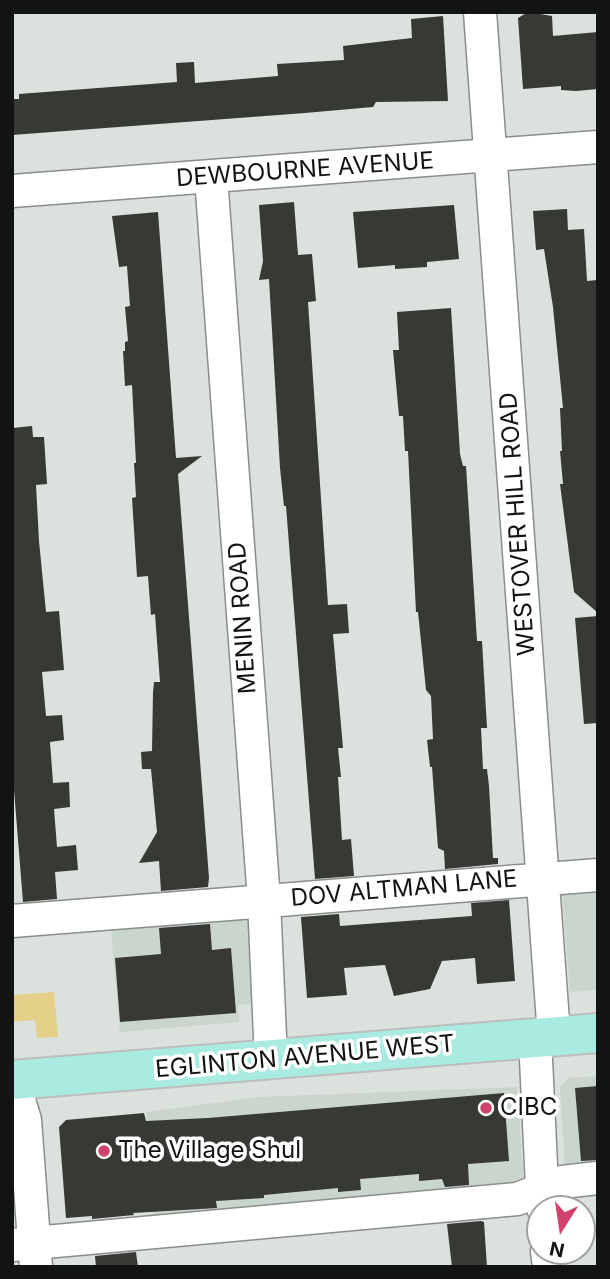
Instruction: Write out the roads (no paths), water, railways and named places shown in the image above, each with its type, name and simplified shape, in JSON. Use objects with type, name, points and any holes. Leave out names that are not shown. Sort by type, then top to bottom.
[{"type":"main road","name":"EGLINTON AVENUE WEST","points":[[12,1080],[598,1033]]},
{"type":"street","name":"WESTOVER HILL ROAD","points":[[480,12],[543,878],[543,1195]]},
{"type":"street","name":"DEWBOURNE AVENUE","points":[[12,191],[598,147]]},
{"type":"street","name":"MENIN ROAD","points":[[211,177],[264,900],[271,1060]]},
{"type":"street","name":"DOV ALTMAN LANE","points":[[12,921],[598,875]]},
{"type":"street","points":[[12,1092],[19,1100],[25,1120],[27,1251],[526,1199]]},
{"type":"street","points":[[548,1195],[567,1181],[598,1178]]},
{"type":"place","name":"CIBC","points":[[486,1108]]},
{"type":"place","name":"The Village Shul","points":[[104,1151]]}]
